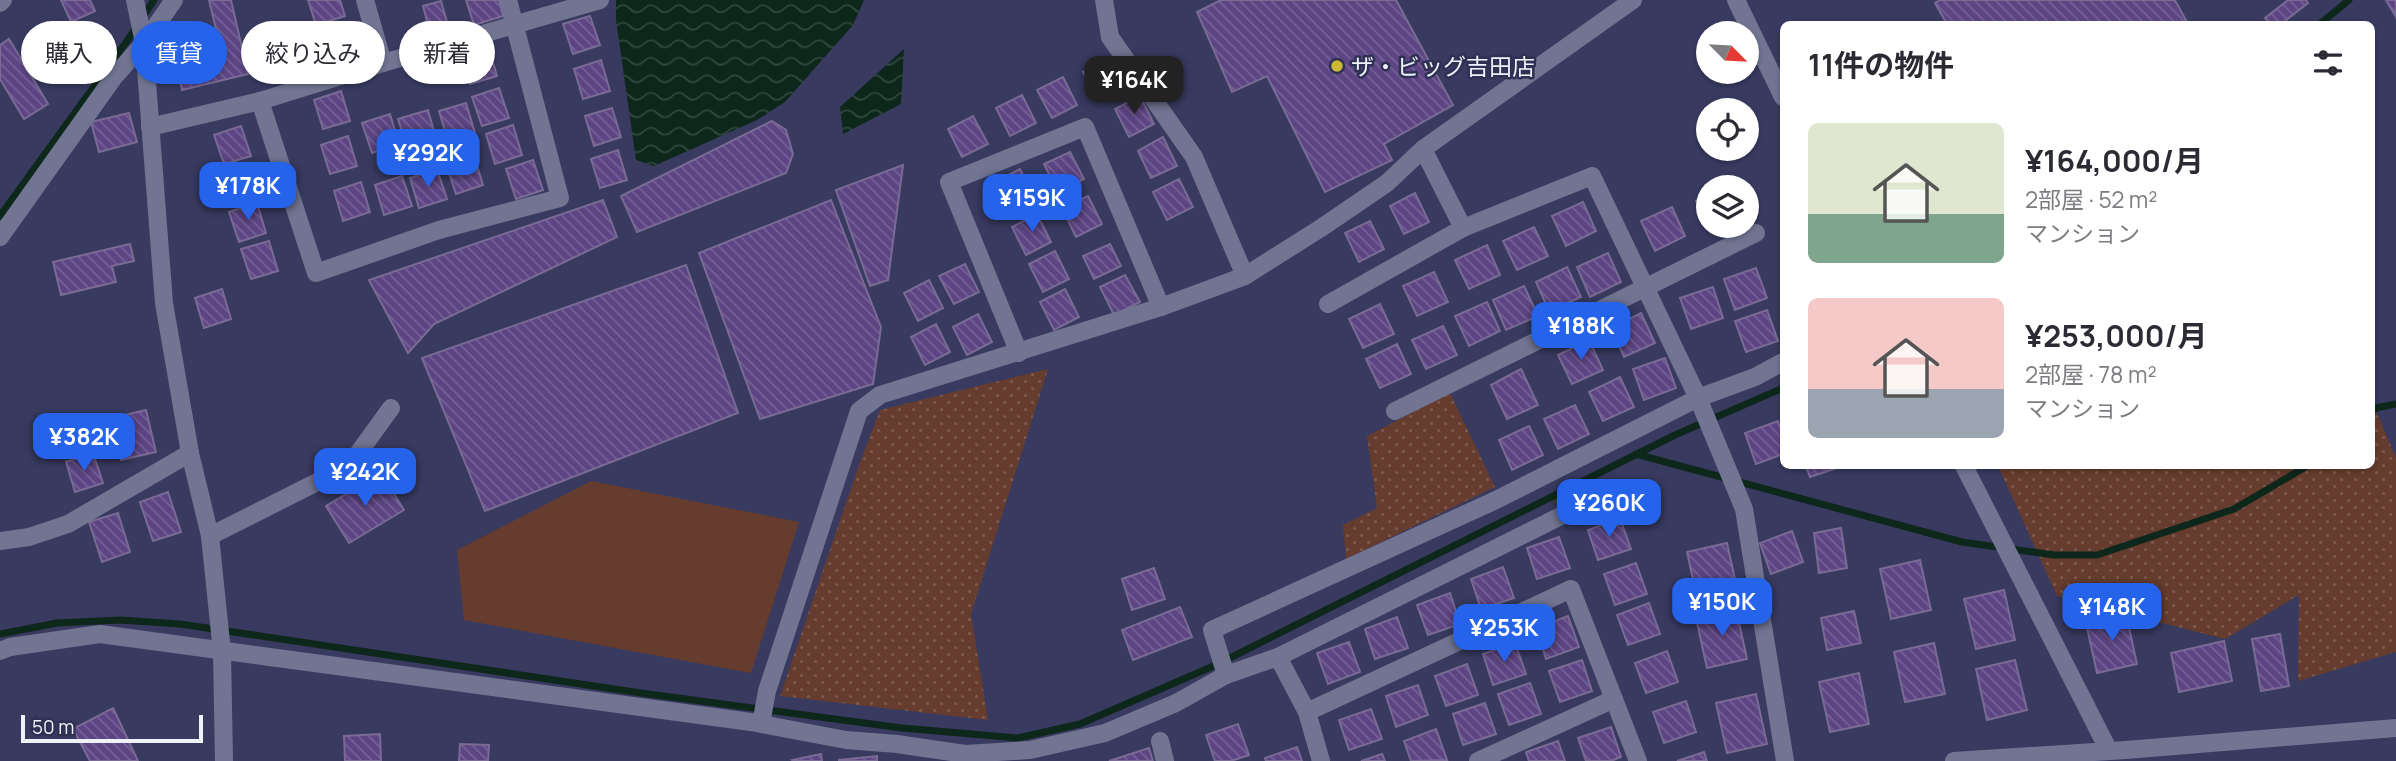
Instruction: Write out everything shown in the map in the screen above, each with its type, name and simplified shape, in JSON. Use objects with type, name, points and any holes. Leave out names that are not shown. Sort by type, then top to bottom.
[{"type":"street","points":[[135,0],[139,21]]},
{"type":"street","points":[[157,21],[174,0]]},
{"type":"street","points":[[365,0],[371,21]]},
{"type":"street","points":[[260,101],[316,273],[439,230],[560,198],[508,0]]},
{"type":"street","points":[[385,62],[600,0]]},
{"type":"street","points":[[1104,0],[1110,37],[1194,157],[1245,276]]},
{"type":"street","points":[[762,721],[767,691],[859,411],[880,396],[1161,307],[1245,276],[1388,183],[1423,149],[1633,0]]},
{"type":"street","points":[[1736,0],[1780,91]]},
{"type":"street","points":[[0,237],[131,54]]},
{"type":"street","points":[[147,84],[164,303],[190,453],[210,536],[219,614],[224,761]]},
{"type":"street","points":[[150,127],[260,101],[315,84]]},
{"type":"street","points":[[1019,353],[949,182],[1085,127],[1161,307]]},
{"type":"street","points":[[1423,149],[1463,228]]},
{"type":"street","points":[[1328,304],[1463,228],[1592,176],[1700,402],[1744,509],[1784,761]]},
{"type":"street","points":[[1395,411],[1746,238]]},
{"type":"street","points":[[1226,674],[1212,630],[1496,500],[1780,364]]},
{"type":"street","points":[[210,536],[349,466],[391,408]]},
{"type":"street","points":[[0,541],[29,537],[68,524],[190,453]]},
{"type":"street","points":[[1966,469],[2013,565],[2118,756]]},
{"type":"street","points":[[0,651],[10,647],[100,635],[762,721],[846,740],[897,744],[946,757],[1030,750],[1105,733],[1176,702],[1226,674],[1278,657],[1605,494]]},
{"type":"street","points":[[1307,712],[1571,589],[1638,761]]},
{"type":"street","points":[[1278,657],[1307,712],[1321,761]]},
{"type":"street","points":[[1478,761],[1614,699]]},
{"type":"street","points":[[1954,761],[2118,756],[2396,727]]},
{"type":"street","points":[[1160,741],[1165,761]]},
{"type":"shaded area","points":[[1048,369],[971,614],[988,720],[780,696],[880,410]]},
{"type":"shaded area","points":[[1450,393],[1495,487],[1346,559],[1343,525],[1377,508],[1367,436]]},
{"type":"shaded area","points":[[2375,408],[2396,458],[2396,652],[2298,681],[2299,595],[2225,639],[2057,596],[1999,469],[2375,469]]},
{"type":"shaded area","points":[[591,481],[799,522],[751,673],[464,620],[457,550]]},
{"type":"water","points":[[616,0],[864,0],[853,25],[785,102],[757,120],[654,166],[636,160],[616,20]]},
{"type":"water","points":[[904,49],[901,104],[843,134],[840,107]]},
{"type":"building","points":[[61,0],[90,0],[95,11],[71,21]]},
{"type":"building","points":[[209,0],[231,0],[241,44],[241,76],[227,79],[227,21],[214,21]]},
{"type":"building","points":[[308,0],[340,0],[345,16],[329,21],[315,21]]},
{"type":"building","points":[[466,0],[499,0],[503,16],[487,21],[473,21]]},
{"type":"building","points":[[1221,0],[1396,0],[1453,105],[1384,144],[1392,160],[1325,192],[1267,76],[1232,92],[1197,12]]},
{"type":"building","points":[[1940,0],[2175,0],[2186,21],[1945,21],[1935,3]]},
{"type":"building","points":[[2288,0],[2306,0],[2308,3],[2285,21],[2268,21],[2265,18]]},
{"type":"building","points":[[2386,0],[2396,0],[2396,17]]},
{"type":"building","points":[[441,1],[447,21],[427,21],[423,6]]},
{"type":"building","points":[[590,16],[600,45],[573,54],[563,24]]},
{"type":"building","points":[[9,39],[21,59],[21,84],[36,84],[48,104],[24,119],[0,79],[0,45]]},
{"type":"building","points":[[1108,59],[1122,87],[1097,100],[1083,72]]},
{"type":"building","points":[[601,60],[610,91],[583,99],[574,69]]},
{"type":"building","points":[[1063,77],[1077,105],[1052,118],[1037,90]]},
{"type":"building","points":[[181,84],[207,84],[182,90]]},
{"type":"building","points":[[499,88],[509,118],[482,126],[472,97]]},
{"type":"building","points":[[341,91],[350,121],[323,129],[314,100]]},
{"type":"building","points":[[1022,95],[1036,123],[1010,136],[996,108]]},
{"type":"building","points":[[1140,96],[1154,124],[1129,137],[1115,109]]},
{"type":"building","points":[[466,103],[475,133],[448,141],[439,111]]},
{"type":"building","points":[[612,108],[621,137],[594,146],[585,116]]},
{"type":"building","points":[[428,110],[437,142],[408,151],[398,119]]},
{"type":"building","points":[[129,113],[137,142],[99,152],[91,122]]},
{"type":"building","points":[[390,114],[399,144],[372,153],[362,123]]},
{"type":"building","points":[[973,116],[988,144],[962,157],[948,129]]},
{"type":"building","points":[[772,121],[786,130],[793,154],[786,173],[637,232],[621,196]]},
{"type":"building","points":[[513,125],[522,155],[495,164],[486,134]]},
{"type":"building","points":[[241,126],[251,156],[224,164],[214,135]]},
{"type":"building","points":[[348,136],[357,166],[330,174],[321,145]]},
{"type":"building","points":[[1163,137],[1177,166],[1151,178],[1138,151]]},
{"type":"building","points":[[618,150],[627,180],[600,188],[591,159]]},
{"type":"building","points":[[1070,152],[1084,179],[1058,192],[1044,164]]},
{"type":"building","points":[[474,156],[483,185],[456,194],[446,164]]},
{"type":"building","points":[[533,160],[543,190],[516,199],[506,169]]},
{"type":"building","points":[[903,165],[888,280],[870,286],[836,190]]},
{"type":"building","points":[[250,168],[259,198],[232,207],[222,177]]},
{"type":"building","points":[[437,169],[447,199],[419,208],[410,178]]},
{"type":"building","points":[[1020,169],[1034,197],[1009,210],[995,182]]},
{"type":"building","points":[[402,176],[412,206],[384,215],[375,185]]},
{"type":"building","points":[[1179,179],[1193,207],[1167,220],[1153,192]]},
{"type":"building","points":[[361,182],[370,212],[343,221],[334,191]]},
{"type":"building","points":[[1415,193],[1429,222],[1404,234],[1390,206]]},
{"type":"building","points":[[1088,196],[1102,224],[1076,237],[1062,208]]},
{"type":"building","points":[[603,200],[617,237],[434,324],[408,353],[369,280]]},
{"type":"building","points":[[831,200],[881,327],[873,384],[760,419],[699,253]]},
{"type":"building","points":[[1583,202],[1596,231],[1566,246],[1552,216]]},
{"type":"building","points":[[257,203],[266,233],[239,242],[229,212]]},
{"type":"building","points":[[1672,207],[1685,236],[1655,251],[1641,221]]},
{"type":"building","points":[[1037,214],[1051,242],[1026,255],[1012,227]]},
{"type":"building","points":[[1370,221],[1384,249],[1359,262],[1345,233]]},
{"type":"building","points":[[1534,227],[1548,256],[1517,270],[1503,241]]},
{"type":"building","points":[[269,241],[278,271],[251,279],[241,249]]},
{"type":"building","points":[[130,244],[134,261],[112,266],[116,282],[61,295],[53,262]]},
{"type":"building","points":[[1110,244],[1121,266],[1094,279],[1083,256]]},
{"type":"building","points":[[1487,245],[1500,275],[1469,289],[1455,260]]},
{"type":"building","points":[[1055,251],[1069,279],[1043,292],[1029,264]]},
{"type":"building","points":[[1608,253],[1621,282],[1590,297],[1577,267]]},
{"type":"building","points":[[965,264],[979,292],[954,304],[939,276]]},
{"type":"building","points":[[686,265],[738,413],[485,511],[422,358]]},
{"type":"building","points":[[1567,267],[1581,297],[1549,311],[1536,282]]},
{"type":"building","points":[[1756,268],[1767,298],[1735,310],[1724,279]]},
{"type":"building","points":[[1434,272],[1448,302],[1417,316],[1403,286]]},
{"type":"building","points":[[1125,275],[1140,302],[1114,315],[1100,287]]},
{"type":"building","points":[[929,280],[943,308],[918,321],[904,293]]},
{"type":"building","points":[[1524,286],[1538,316],[1506,330],[1493,300]]},
{"type":"building","points":[[1713,287],[1723,318],[1691,329],[1680,298]]},
{"type":"building","points":[[222,289],[231,319],[204,328],[195,298]]},
{"type":"building","points":[[1065,289],[1079,317],[1054,330],[1040,302]]},
{"type":"building","points":[[1487,302],[1500,331],[1469,346],[1455,316]]},
{"type":"building","points":[[1380,304],[1394,334],[1363,348],[1349,319]]},
{"type":"building","points":[[1767,310],[1778,341],[1746,352],[1735,321]]},
{"type":"building","points":[[1641,313],[1655,343],[1624,357],[1611,328]]},
{"type":"building","points":[[978,314],[992,342],[967,355],[953,327]]},
{"type":"building","points":[[936,324],[950,352],[925,365],[911,337]]},
{"type":"building","points":[[1443,326],[1457,355],[1426,369],[1412,340]]},
{"type":"building","points":[[1589,340],[1603,370],[1572,384],[1558,355]]},
{"type":"building","points":[[1397,344],[1411,374],[1380,388],[1366,359]]},
{"type":"building","points":[[1665,358],[1676,388],[1644,400],[1633,369]]},
{"type":"building","points":[[1521,369],[1538,405],[1507,419],[1491,385]]},
{"type":"building","points":[[1620,377],[1634,407],[1603,421],[1589,392]]},
{"type":"building","points":[[1575,405],[1589,434],[1558,449],[1544,419]]},
{"type":"building","points":[[146,410],[156,452],[121,460],[112,418]]},
{"type":"building","points":[[89,415],[98,445],[71,454],[61,424]]},
{"type":"building","points":[[1778,421],[1780,455],[1756,464],[1745,433]]},
{"type":"building","points":[[1529,426],[1543,455],[1512,470],[1499,440]]},
{"type":"building","points":[[93,453],[103,483],[75,492],[66,462]]},
{"type":"building","points":[[1807,469],[1834,469],[1810,477]]},
{"type":"building","points":[[381,473],[404,510],[349,543],[326,506]]},
{"type":"building","points":[[168,492],[181,532],[153,541],[140,502]]},
{"type":"building","points":[[118,513],[130,552],[102,562],[89,522]]},
{"type":"building","points":[[1620,518],[1631,549],[1598,560],[1588,530]]},
{"type":"building","points":[[1841,528],[1847,568],[1819,573],[1814,533]]},
{"type":"building","points":[[1792,531],[1803,562],[1771,574],[1760,543]]},
{"type":"building","points":[[1559,537],[1570,568],[1537,579],[1527,548]]},
{"type":"building","points":[[1727,543],[1738,593],[1698,602],[1687,552]]},
{"type":"building","points":[[1920,560],[1931,610],[1891,619],[1880,569]]},
{"type":"building","points":[[1636,563],[1647,594],[1615,605],[1604,574]]},
{"type":"building","points":[[1503,567],[1514,598],[1481,609],[1471,579]]},
{"type":"building","points":[[1154,568],[1165,599],[1132,610],[1122,579]]},
{"type":"building","points":[[2004,590],[2015,640],[1976,649],[1964,599]]},
{"type":"building","points":[[1450,593],[1460,624],[1428,635],[1417,605]]},
{"type":"building","points":[[1649,603],[1660,634],[1628,645],[1617,615]]},
{"type":"building","points":[[1180,607],[1192,637],[1133,660],[1122,630]]},
{"type":"building","points":[[1736,609],[1747,659],[1707,668],[1696,618]]},
{"type":"building","points":[[1854,611],[1861,643],[1827,650],[1821,618]]},
{"type":"building","points":[[2126,614],[2137,664],[2097,673],[2086,623]]},
{"type":"building","points":[[1568,616],[1579,647],[1546,659],[1536,628]]},
{"type":"building","points":[[1397,617],[1408,648],[1375,659],[1365,629]]},
{"type":"building","points":[[2280,634],[2289,686],[2261,691],[2252,639]]},
{"type":"building","points":[[2224,641],[2232,681],[2179,692],[2171,653]]},
{"type":"building","points":[[1349,642],[1360,672],[1328,684],[1317,653]]},
{"type":"building","points":[[1515,643],[1526,674],[1493,685],[1483,654]]},
{"type":"building","points":[[1934,643],[1945,694],[1905,702],[1894,652]]},
{"type":"building","points":[[1667,651],[1678,682],[1646,693],[1635,663]]},
{"type":"building","points":[[1582,660],[1592,691],[1560,702],[1549,671]]},
{"type":"building","points":[[2015,660],[2027,710],[1987,720],[1976,669]]},
{"type":"building","points":[[1467,664],[1478,695],[1446,706],[1435,676]]},
{"type":"building","points":[[1859,673],[1869,724],[1830,732],[1819,682]]},
{"type":"building","points":[[1530,683],[1541,714],[1509,725],[1498,694]]},
{"type":"building","points":[[1418,685],[1428,715],[1396,727],[1386,696]]},
{"type":"building","points":[[1756,694],[1767,744],[1727,753],[1716,703]]},
{"type":"building","points":[[1686,701],[1696,732],[1664,743],[1653,712]]},
{"type":"building","points":[[1485,703],[1496,734],[1463,745],[1453,714]]},
{"type":"building","points":[[113,708],[138,761],[90,761],[73,729]]},
{"type":"building","points":[[1371,709],[1382,739],[1349,750],[1339,720]]},
{"type":"building","points":[[1238,724],[1249,755],[1231,761],[1215,761],[1206,735]]},
{"type":"building","points":[[1611,727],[1621,757],[1611,761],[1586,761],[1578,738]]},
{"type":"building","points":[[1436,729],[1447,760],[1411,761],[1404,741]]},
{"type":"building","points":[[380,734],[381,761],[345,761],[344,736]]},
{"type":"building","points":[[1558,741],[1565,761],[1529,761],[1526,752]]},
{"type":"building","points":[[460,744],[489,745],[488,761],[459,761]]},
{"type":"building","points":[[1297,747],[1302,761],[1266,761],[1265,758]]},
{"type":"building","points":[[1149,748],[1153,761],[1109,761]]},
{"type":"building","points":[[1704,752],[1707,761],[1677,761]]},
{"type":"building","points":[[821,754],[822,761],[792,760]]},
{"type":"building","points":[[1382,754],[1385,761],[1361,761]]},
{"type":"building","points":[[877,756],[877,761],[839,761],[839,760]]},
{"type":"waterway","points":[[0,216],[154,0]]},
{"type":"waterway","points":[[2324,21],[2349,0]]},
{"type":"waterway","points":[[0,634],[57,623],[120,620],[180,624],[641,693],[902,728],[1018,738],[1080,724],[1218,664],[1675,435],[1780,389]]},
{"type":"waterway","points":[[2375,409],[2396,404]]},
{"type":"waterway","points":[[1636,454],[1962,542],[2054,555],[2097,555],[2234,509],[2302,469]]},
{"type":"place","name":"ザ・ビッグ吉田店","points":[[1337,66]]}]
